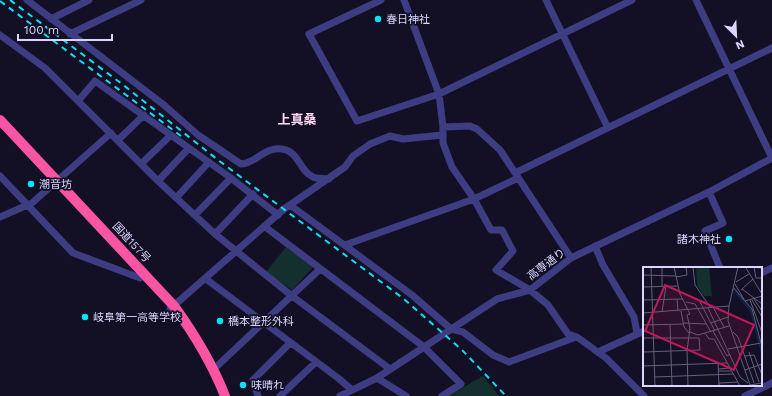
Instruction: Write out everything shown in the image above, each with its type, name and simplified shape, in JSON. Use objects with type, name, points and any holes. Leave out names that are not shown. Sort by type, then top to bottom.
[{"type":"highway","name":"国道157号","points":[[0,120],[140,278],[172,308],[208,370],[218,396]]},
{"type":"highway","name":"国道157号","points":[[0,128],[55,183],[196,335],[214,369],[225,396]]},
{"type":"street","points":[[51,19],[89,0]]},
{"type":"street","points":[[381,0],[309,34],[357,120],[439,94],[632,0]]},
{"type":"street","points":[[404,0],[439,94],[443,143],[452,167],[474,199],[491,230],[502,230],[513,251],[496,270],[530,290],[548,305],[568,334],[576,337],[598,352],[631,381],[644,396]]},
{"type":"street","points":[[546,0],[608,128]]},
{"type":"street","points":[[696,0],[772,158]]},
{"type":"street","points":[[31,1],[70,34],[164,105],[198,136],[241,164],[246,164],[267,151],[280,148],[292,151],[305,170],[314,178],[329,179]]},
{"type":"street","points":[[70,34],[137,1]]},
{"type":"street","points":[[0,35],[45,68],[158,181],[215,234],[292,296],[390,369]]},
{"type":"street","points":[[345,246],[474,199],[516,175],[608,128],[772,48]]},
{"type":"street","points":[[78,101],[96,81],[253,194],[278,215]]},
{"type":"street","points":[[118,140],[144,115]]},
{"type":"street","points":[[172,308],[206,279],[235,251],[290,205],[318,184],[329,179],[345,167],[353,156],[381,139],[390,136],[403,139],[470,126],[477,129],[500,150],[571,258]]},
{"type":"street","points":[[0,217],[27,206],[111,133]]},
{"type":"street","points":[[141,164],[171,135]]},
{"type":"street","points":[[158,181],[189,148]]},
{"type":"street","name":"高専通り","points":[[340,396],[377,378],[496,299],[530,290],[571,258],[709,192],[772,158]]},
{"type":"street","points":[[176,198],[209,162]]},
{"type":"street","points":[[0,176],[73,253],[140,278]]},
{"type":"street","points":[[194,215],[231,178]]},
{"type":"street","points":[[709,192],[723,223],[705,231],[720,267]]},
{"type":"street","points":[[215,234],[253,194]]},
{"type":"street","points":[[290,205],[412,295],[451,329],[463,332],[493,354],[509,362],[576,337]]},
{"type":"street","points":[[264,226],[424,347],[461,384],[442,396]]},
{"type":"street","points":[[595,246],[603,265],[634,317],[640,332],[598,352]]},
{"type":"street","points":[[762,273],[772,268]]},
{"type":"street","points":[[214,369],[320,269]]},
{"type":"street","points":[[206,279],[352,390]]},
{"type":"street","points":[[258,396],[253,380],[290,343]]},
{"type":"street","points":[[280,396],[316,362]]},
{"type":"street","points":[[377,378],[406,396]]},
{"type":"street","points":[[762,386],[772,383]]},
{"type":"street","points":[[745,396],[757,387]]},
{"type":"green space","points":[[286,247],[314,266],[292,290],[266,272]]},
{"type":"green space","points":[[483,376],[499,396],[448,396]]},
{"type":"railway","points":[[10,0],[122,84],[218,160],[404,299],[462,350],[506,396]]},
{"type":"railway","points":[[0,1],[181,136]]},
{"type":"place","name":"春日神社","points":[[378,19]]},
{"type":"place","name":"潮音坊","points":[[31,184]]},
{"type":"place","name":"諸木神社","points":[[729,239]]},
{"type":"place","name":"岐阜第一高等学校","points":[[85,317]]},
{"type":"place","name":"橋本整形外科","points":[[220,321]]},
{"type":"place","name":"味晴れ","points":[[243,385]]},
{"type":"district","name":"上真桑","points":[[297,119]]}]
